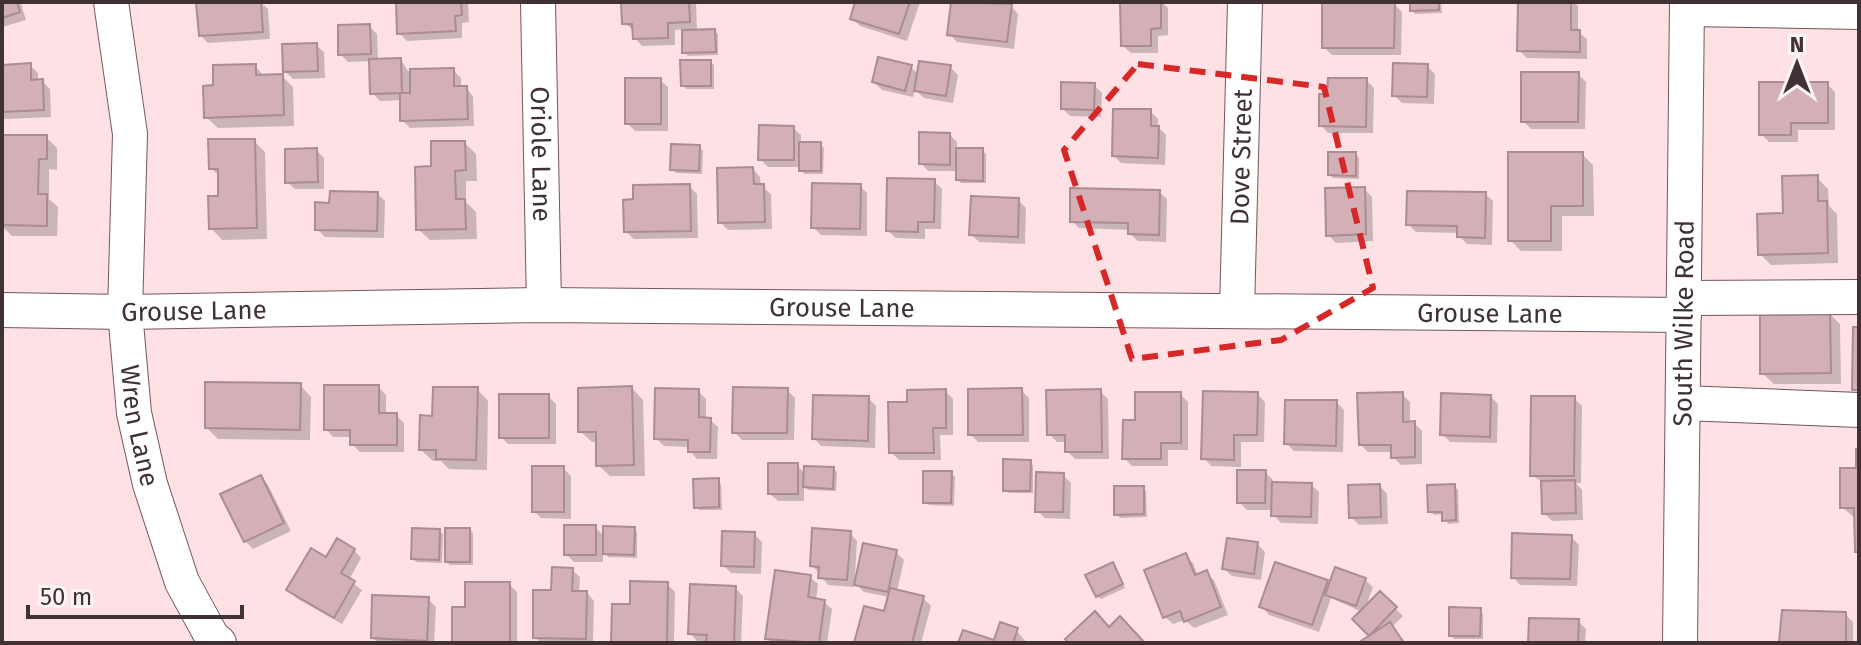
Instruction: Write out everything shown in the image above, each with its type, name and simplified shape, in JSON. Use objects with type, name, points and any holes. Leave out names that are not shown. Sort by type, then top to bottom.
[{"type":"street","name":"Wren Lane","points":[[111,2],[130,134],[125,312],[134,413],[150,484],[182,582],[212,637],[219,643]]},
{"type":"street","name":"Oriole Lane","points":[[538,2],[544,305]]},
{"type":"street","name":"Dove Street","points":[[1237,311],[1245,2]]},
{"type":"street","points":[[1687,5],[1859,12]]},
{"type":"street","name":"South Wilke Road","points":[[1680,643],[1687,5]]},
{"type":"street","name":"Grouse Lane","points":[[2,310],[125,312],[544,305],[1237,311],[1684,307],[1859,297]]},
{"type":"street","points":[[1683,403],[1859,410]]},
{"type":"highlighted area","points":[[1138,64],[1324,87],[1373,288],[1281,340],[1132,359],[1064,150]]},
{"type":"building","points":[[2,2],[17,2],[20,12],[2,18]]},
{"type":"building","points":[[196,2],[261,2],[263,32],[199,36]]},
{"type":"building","points":[[396,2],[461,2],[462,15],[455,16],[456,31],[397,34]]},
{"type":"building","points":[[621,2],[689,2],[690,22],[668,23],[668,38],[633,39],[632,24],[622,24]]},
{"type":"building","points":[[855,2],[910,2],[899,34],[850,19]]},
{"type":"building","points":[[951,2],[1012,4],[1007,42],[947,35]]},
{"type":"building","points":[[1120,2],[1161,2],[1161,28],[1151,29],[1151,46],[1121,46]]},
{"type":"building","points":[[1322,2],[1395,2],[1394,48],[1322,48]]},
{"type":"building","points":[[1410,2],[1439,2],[1439,10],[1410,11]]},
{"type":"building","points":[[1518,2],[1571,2],[1571,30],[1580,30],[1580,52],[1517,51]]},
{"type":"building","points":[[370,24],[371,54],[338,55],[338,25]]},
{"type":"building","points":[[715,29],[716,52],[682,53],[682,30]]},
{"type":"building","points":[[317,43],[318,71],[283,72],[282,44]]},
{"type":"building","points":[[878,57],[912,65],[905,91],[872,82]]},
{"type":"building","points":[[401,58],[402,93],[370,94],[369,59]]},
{"type":"building","points":[[680,60],[711,60],[711,86],[681,86]]},
{"type":"building","points":[[919,61],[951,65],[946,96],[914,91]]},
{"type":"building","points":[[31,63],[31,80],[43,79],[44,110],[2,112],[2,65]]},
{"type":"building","points":[[1393,63],[1428,64],[1427,97],[1392,96]]},
{"type":"building","points":[[256,64],[256,75],[283,74],[284,115],[204,118],[203,86],[213,85],[213,65]]},
{"type":"building","points":[[454,68],[454,86],[467,86],[468,119],[400,121],[400,93],[410,93],[410,69]]},
{"type":"building","points":[[1521,72],[1579,72],[1578,122],[1521,122]]},
{"type":"building","points":[[625,78],[661,78],[661,124],[625,124]]},
{"type":"building","points":[[1328,78],[1367,78],[1366,127],[1319,126],[1319,94],[1327,94]]},
{"type":"building","points":[[1061,82],[1095,83],[1094,110],[1061,109]]},
{"type":"building","points":[[1759,82],[1828,82],[1828,123],[1791,123],[1791,135],[1759,135]]},
{"type":"building","points":[[1113,109],[1151,109],[1151,126],[1159,126],[1158,158],[1112,156]]},
{"type":"building","points":[[759,125],[794,126],[794,160],[758,160]]},
{"type":"building","points":[[919,132],[950,133],[950,165],[919,164]]},
{"type":"building","points":[[2,135],[47,135],[47,159],[39,159],[38,194],[47,194],[47,226],[2,225]]},
{"type":"building","points":[[208,139],[255,139],[257,228],[209,229],[208,196],[218,196],[218,169],[209,169]]},
{"type":"building","points":[[431,141],[465,141],[466,170],[455,171],[456,199],[465,199],[466,229],[416,230],[415,167],[431,166]]},
{"type":"building","points":[[799,142],[821,142],[821,171],[799,171]]},
{"type":"building","points":[[671,144],[700,145],[699,171],[670,170]]},
{"type":"building","points":[[317,148],[318,182],[285,183],[285,149]]},
{"type":"building","points":[[956,148],[983,148],[983,181],[956,180]]},
{"type":"building","points":[[1328,152],[1356,152],[1356,176],[1328,175]]},
{"type":"building","points":[[1508,152],[1583,152],[1583,206],[1551,206],[1551,241],[1508,241]]},
{"type":"building","points":[[753,167],[754,184],[764,184],[765,222],[718,223],[717,168]]},
{"type":"building","points":[[1818,175],[1818,201],[1827,201],[1828,253],[1758,255],[1757,214],[1783,213],[1782,176]]},
{"type":"building","points":[[887,178],[935,179],[934,222],[918,222],[918,232],[886,231]]},
{"type":"building","points":[[812,183],[861,184],[860,229],[811,228]]},
{"type":"building","points":[[690,184],[691,231],[624,232],[623,200],[633,199],[633,185]]},
{"type":"building","points":[[1365,187],[1366,234],[1326,236],[1325,188]]},
{"type":"building","points":[[1070,188],[1160,190],[1159,235],[1128,234],[1128,223],[1070,222]]},
{"type":"building","points":[[330,191],[378,192],[377,231],[315,230],[315,202],[329,203]]},
{"type":"building","points":[[1407,191],[1486,192],[1485,238],[1457,237],[1457,226],[1406,225]]},
{"type":"building","points":[[971,196],[1019,198],[1018,237],[969,235]]},
{"type":"building","points":[[1760,311],[1830,311],[1831,373],[1760,374]]},
{"type":"building","points":[[1853,327],[1859,327],[1859,390],[1852,390]]},
{"type":"building","points":[[205,382],[301,383],[300,430],[205,428]]},
{"type":"building","points":[[324,385],[379,385],[379,413],[397,413],[397,445],[350,445],[350,430],[324,430]]},
{"type":"building","points":[[632,386],[634,465],[596,466],[596,432],[578,432],[578,388]]},
{"type":"building","points":[[433,387],[478,387],[476,460],[436,459],[436,450],[419,450],[420,415],[432,416]]},
{"type":"building","points":[[733,387],[788,388],[787,433],[732,433]]},
{"type":"building","points":[[655,388],[699,389],[699,417],[711,418],[710,452],[688,452],[688,440],[654,439]]},
{"type":"building","points":[[1022,388],[1023,435],[968,435],[968,389]]},
{"type":"building","points":[[946,389],[946,428],[933,428],[934,453],[889,453],[888,402],[907,402],[907,390]]},
{"type":"building","points":[[1101,389],[1102,452],[1065,452],[1065,435],[1047,435],[1046,390]]},
{"type":"building","points":[[1203,391],[1258,392],[1257,435],[1234,435],[1234,460],[1201,459]]},
{"type":"building","points":[[1135,392],[1181,392],[1181,443],[1161,443],[1161,459],[1122,459],[1123,420],[1135,420]]},
{"type":"building","points":[[1403,392],[1403,422],[1415,421],[1415,457],[1391,458],[1391,445],[1359,445],[1357,393]]},
{"type":"building","points":[[1441,393],[1491,395],[1490,437],[1440,435]]},
{"type":"building","points":[[499,394],[549,394],[549,438],[499,438]]},
{"type":"building","points":[[813,395],[869,396],[868,441],[812,439]]},
{"type":"building","points":[[1531,396],[1575,396],[1574,476],[1530,476]]},
{"type":"building","points":[[1285,400],[1337,400],[1336,446],[1284,444]]},
{"type":"building","points":[[1856,449],[1859,449],[1859,552],[1855,552],[1854,508],[1840,508],[1840,468],[1856,468]]},
{"type":"building","points":[[1003,459],[1031,460],[1030,491],[1003,491]]},
{"type":"building","points":[[768,463],[798,463],[798,494],[768,494]]},
{"type":"building","points":[[532,466],[564,466],[564,512],[532,512]]},
{"type":"building","points":[[804,466],[834,467],[833,489],[803,487]]},
{"type":"building","points":[[1237,470],[1266,470],[1265,503],[1237,503]]},
{"type":"building","points":[[923,471],[952,471],[951,503],[923,503]]},
{"type":"building","points":[[1036,472],[1064,473],[1063,512],[1035,512]]},
{"type":"building","points":[[261,475],[284,523],[244,542],[220,494]]},
{"type":"building","points":[[719,478],[719,507],[694,508],[693,479]]},
{"type":"building","points":[[1575,480],[1576,513],[1542,514],[1541,481]]},
{"type":"building","points":[[1272,482],[1312,483],[1311,517],[1271,516]]},
{"type":"building","points":[[1380,484],[1381,517],[1349,518],[1348,485]]},
{"type":"building","points":[[1455,484],[1456,520],[1442,521],[1442,512],[1428,512],[1427,485]]},
{"type":"building","points":[[1114,486],[1144,486],[1144,514],[1114,515]]},
{"type":"building","points":[[564,525],[596,525],[596,555],[564,555]]},
{"type":"building","points":[[603,526],[635,527],[634,555],[603,554]]},
{"type":"building","points":[[412,528],[440,529],[439,560],[411,559]]},
{"type":"building","points":[[445,528],[470,528],[470,562],[445,562]]},
{"type":"building","points":[[812,528],[851,531],[847,580],[818,578],[819,567],[810,566]]},
{"type":"building","points":[[722,531],[755,532],[754,567],[721,566]]},
{"type":"building","points":[[1512,533],[1572,535],[1570,579],[1511,578]]},
{"type":"building","points":[[337,538],[355,549],[341,573],[355,581],[334,618],[286,590],[311,548],[326,557]]},
{"type":"building","points":[[1227,538],[1258,542],[1254,574],[1222,569]]},
{"type":"building","points":[[863,543],[897,550],[888,592],[854,585]]},
{"type":"building","points":[[1186,553],[1195,575],[1207,570],[1221,607],[1184,622],[1180,611],[1163,618],[1144,570]]},
{"type":"building","points":[[1113,562],[1123,584],[1096,597],[1085,575]]},
{"type":"building","points":[[1275,562],[1328,580],[1312,625],[1259,607]]},
{"type":"building","points":[[552,567],[573,568],[572,591],[587,591],[586,639],[533,638],[533,590],[551,590]]},
{"type":"building","points":[[1335,567],[1366,578],[1356,606],[1325,595]]},
{"type":"building","points":[[775,570],[811,575],[808,597],[825,600],[819,643],[765,639]]},
{"type":"building","points":[[630,581],[668,582],[667,643],[611,643],[612,604],[630,604]]},
{"type":"building","points":[[465,582],[510,582],[510,642],[452,642],[452,607],[465,607]]},
{"type":"building","points":[[690,584],[736,586],[734,643],[706,643],[707,635],[688,634]]},
{"type":"building","points":[[890,588],[924,596],[912,643],[854,643],[864,606],[884,611]]},
{"type":"building","points":[[1380,591],[1397,607],[1369,636],[1352,619]]},
{"type":"building","points":[[372,595],[429,597],[427,641],[371,638]]},
{"type":"building","points":[[1449,607],[1481,608],[1480,636],[1449,636]]},
{"type":"building","points":[[1782,610],[1846,612],[1846,643],[1779,643]]},
{"type":"building","points":[[1095,611],[1109,627],[1120,616],[1145,643],[1068,643],[1065,639]]},
{"type":"building","points":[[1529,618],[1579,619],[1578,643],[1528,643]]},
{"type":"building","points":[[1000,622],[1018,628],[1013,643],[958,643],[963,630],[994,640]]},
{"type":"building","points":[[1390,622],[1404,643],[1358,643]]}]
